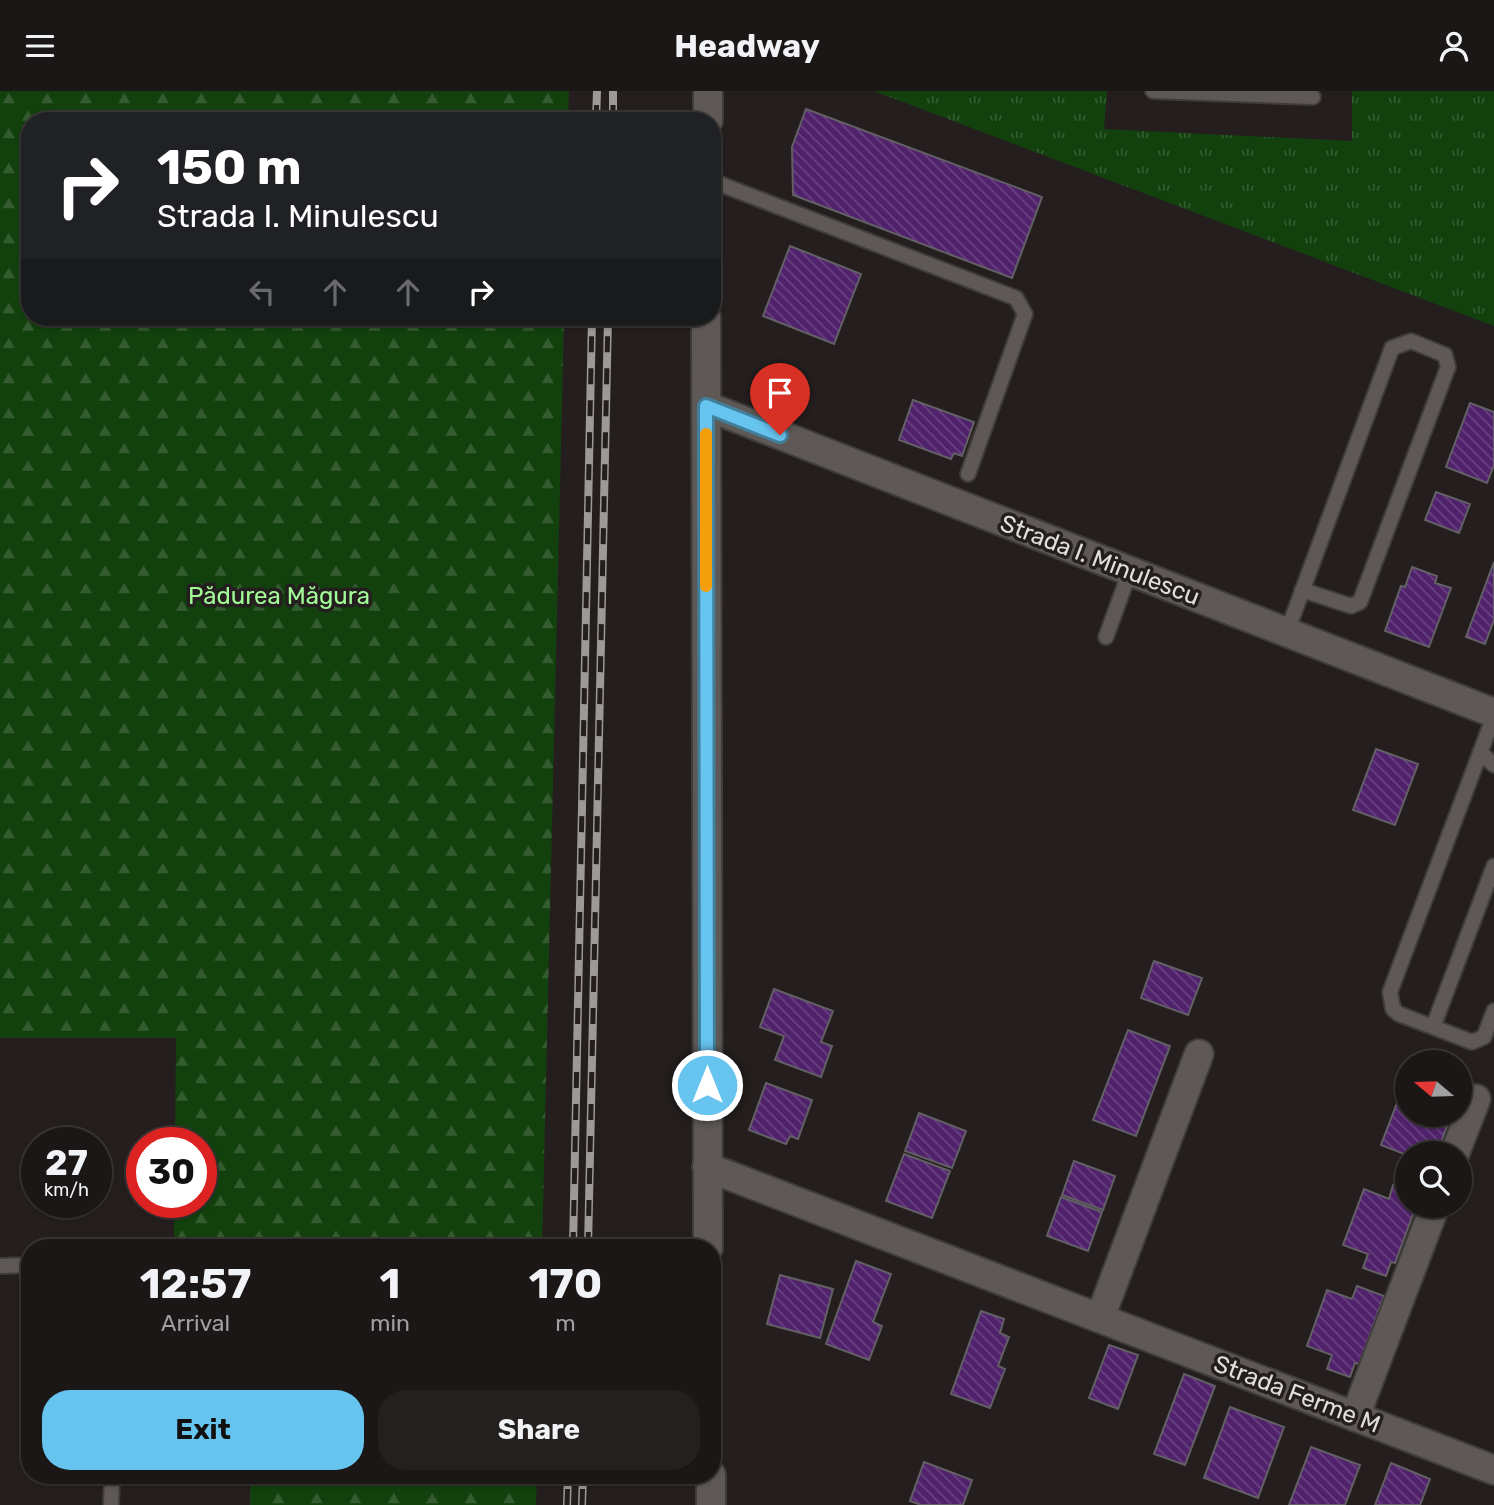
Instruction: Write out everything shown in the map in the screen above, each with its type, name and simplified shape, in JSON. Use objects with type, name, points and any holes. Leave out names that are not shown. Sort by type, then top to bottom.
[{"type":"street","points":[[708,91],[708,112]]},
{"type":"street","points":[[706,326],[708,1239]]},
{"type":"street","name":"Strada I. Minulescu","points":[[706,406],[1494,714]]},
{"type":"street","points":[[1100,1318],[1199,1054]]},
{"type":"street","points":[[1460,1141],[1476,1099]]},
{"type":"street","name":"Strada Ferme M","points":[[708,1167],[1494,1470]]},
{"type":"street","points":[[1355,1417],[1430,1218]]},
{"type":"street","points":[[711,1484],[711,1505]]},
{"type":"lane","points":[[1153,91],[1313,97]]},
{"type":"lane","points":[[721,184],[1016,298],[1025,314],[968,474]]},
{"type":"lane","points":[[1286,632],[1392,348],[1411,341],[1445,355],[1448,367],[1360,602],[1351,606],[1302,590]]},
{"type":"lane","points":[[1106,638],[1130,571]]},
{"type":"lane","points":[[1494,714],[1390,992],[1393,1009],[1472,1042],[1479,1042],[1484,1037],[1494,1011]]},
{"type":"lane","points":[[1480,753],[1494,765]]},
{"type":"lane","points":[[1433,1027],[1494,866]]},
{"type":"lane","points":[[0,1266],[21,1265]]},
{"type":"lane","points":[[111,1505],[112,1484]]},
{"type":"green space","name":"Pădurea Măgura","points":[[0,91],[569,91],[568,112],[21,112],[21,326],[564,326],[542,1239],[174,1239],[174,1218],[217,1218],[217,1127],[175,1127],[176,1038],[0,1038]]},
{"type":"green space","points":[[874,91],[1107,91],[1104,129],[1352,141],[1352,91],[1494,91],[1494,326]]},
{"type":"green space","points":[[250,1484],[537,1484],[536,1505],[250,1505]]},
{"type":"building","points":[[806,109],[1042,197],[1012,278],[793,195],[792,147]]},
{"type":"building","points":[[790,246],[861,274],[834,344],[763,316]]},
{"type":"building","points":[[913,400],[974,422],[962,456],[954,453],[951,459],[899,440]]},
{"type":"building","points":[[1470,403],[1494,412],[1494,465],[1487,483],[1446,467]]},
{"type":"building","points":[[1436,492],[1470,504],[1459,533],[1425,520]]},
{"type":"building","points":[[1494,562],[1494,620],[1485,644],[1466,637]]},
{"type":"building","points":[[1412,567],[1437,576],[1435,583],[1451,588],[1429,647],[1385,631],[1401,586],[1405,587]]},
{"type":"building","points":[[1376,749],[1418,764],[1395,825],[1353,810]]},
{"type":"building","points":[[1154,961],[1202,978],[1188,1015],[1141,998]]},
{"type":"building","points":[[774,989],[833,1011],[821,1042],[832,1046],[821,1077],[775,1060],[784,1036],[760,1027]]},
{"type":"building","points":[[1128,1030],[1170,1046],[1136,1136],[1093,1120]]},
{"type":"building","points":[[766,1083],[812,1100],[798,1139],[790,1136],[786,1144],[749,1130]]},
{"type":"building","points":[[1395,1108],[1395,1127],[1447,1127],[1441,1141],[1395,1141],[1395,1150],[1381,1145]]},
{"type":"building","points":[[919,1113],[966,1131],[952,1168],[905,1151]]},
{"type":"building","points":[[904,1154],[950,1171],[932,1218],[886,1201]]},
{"type":"building","points":[[1074,1161],[1115,1176],[1103,1210],[1062,1195]]},
{"type":"building","points":[[1393,1185],[1395,1186],[1395,1218],[1412,1218],[1395,1263],[1391,1262],[1386,1276],[1363,1268],[1368,1254],[1343,1245],[1364,1189],[1389,1199]]},
{"type":"building","points":[[1061,1197],[1102,1212],[1088,1251],[1047,1236]]},
{"type":"building","points":[[856,1261],[891,1274],[873,1322],[882,1326],[869,1360],[826,1344]]},
{"type":"building","points":[[780,1275],[833,1289],[820,1338],[767,1324]]},
{"type":"building","points":[[1357,1286],[1384,1296],[1359,1364],[1355,1363],[1350,1377],[1327,1369],[1332,1355],[1307,1346],[1327,1290],[1352,1299]]},
{"type":"building","points":[[981,1311],[1004,1319],[1000,1333],[1009,1337],[998,1366],[1005,1369],[990,1408],[951,1394]]},
{"type":"building","points":[[1109,1345],[1138,1355],[1118,1409],[1089,1398]]},
{"type":"building","points":[[1184,1374],[1215,1386],[1185,1465],[1154,1454]]},
{"type":"building","points":[[1230,1407],[1284,1427],[1258,1498],[1204,1478]]},
{"type":"building","points":[[1311,1447],[1360,1465],[1345,1505],[1289,1505]]},
{"type":"building","points":[[924,1462],[972,1480],[963,1505],[921,1505],[910,1501]]},
{"type":"building","points":[[1391,1463],[1430,1479],[1420,1505],[1375,1505]]},
{"type":"railway","points":[[596,112],[597,91]]},
{"type":"railway","points":[[613,91],[613,112]]},
{"type":"railway","points":[[573,1239],[592,326]]},
{"type":"railway","points":[[588,1239],[608,326]]},
{"type":"railway","points":[[567,1505],[568,1484]]},
{"type":"railway","points":[[582,1505],[583,1484]]},
{"type":"slow traffic","points":[[706,434],[706,586]]},
{"type":"route","points":[[707,1085],[706,406],[780,435]]}]
